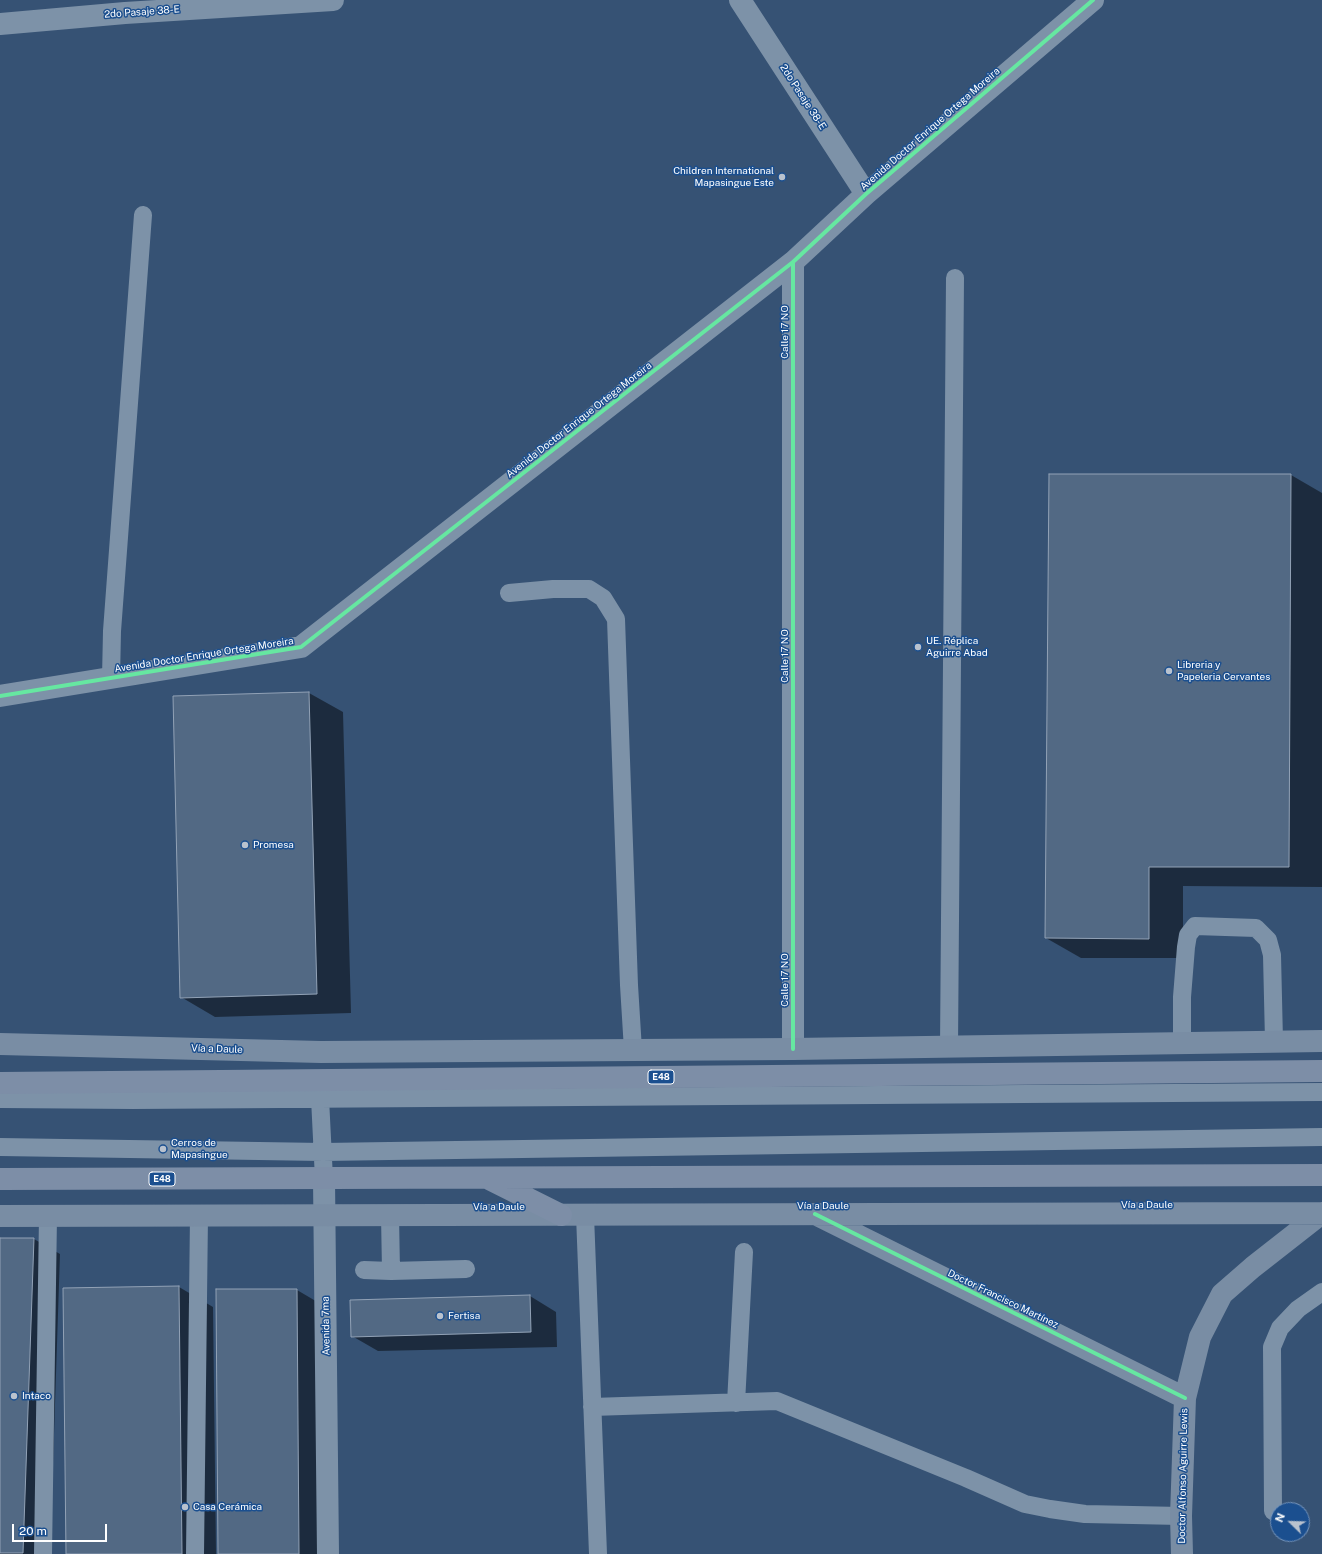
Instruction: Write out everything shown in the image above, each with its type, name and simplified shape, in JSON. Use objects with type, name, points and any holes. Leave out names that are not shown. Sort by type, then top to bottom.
[{"type":"main road","name":"Vía a Daule","points":[[0,1044],[321,1052],[793,1049],[1322,1041]]},
{"type":"main road","name":"E48","points":[[0,1083],[1322,1071]]},
{"type":"main road","name":"E48","points":[[0,1179],[1322,1175]]},
{"type":"main road","points":[[488,1178],[561,1215]]},
{"type":"main road","name":"Vía a Daule","points":[[0,1216],[1322,1213]]},
{"type":"main road","points":[[1185,1398],[1200,1337],[1222,1294],[1322,1213]]},
{"type":"main road","name":"Doctor Francisco Martínez","points":[[815,1214],[1185,1398]]},
{"type":"main road","name":"Doctor Alfonso Aguirre Lewis","points":[[1182,1554],[1181,1516],[1185,1398]]},
{"type":"street","name":"2do Pasaje 38-E","points":[[0,24],[125,6],[333,0]]},
{"type":"street","name":"2do Pasaje 38-E","points":[[740,0],[866,194]]},
{"type":"street","name":"Avenida Doctor Enrique Ortega Moreira","points":[[0,696],[301,647],[793,262],[866,194],[1093,0]]},
{"type":"street","name":"Calle 17 NO","points":[[793,262],[793,1049]]},
{"type":"street","name":"Avenida 7ma","points":[[324,1179],[328,1554]]},
{"type":"lane","points":[[111,678],[112,631],[143,215]]},
{"type":"lane","points":[[949,1047],[955,278]]},
{"type":"lane","points":[[508,593],[553,589],[589,589],[603,598],[616,619],[629,985],[633,1050]]},
{"type":"lane","points":[[1182,1043],[1182,997],[1186,947],[1188,935],[1195,926],[1256,928],[1268,940],[1272,955],[1274,1041]]},
{"type":"lane","points":[[0,1099],[133,1100],[1322,1092]]},
{"type":"lane","name":"Avenida 7ma","points":[[320,1098],[324,1179]]},
{"type":"lane","points":[[0,1146],[323,1152],[1322,1137]]},
{"type":"lane","points":[[390,1215],[391,1272]]},
{"type":"lane","points":[[585,1215],[598,1554]]},
{"type":"lane","points":[[43,1554],[48,1216]]},
{"type":"lane","points":[[194,1554],[199,1216]]},
{"type":"lane","points":[[736,1403],[744,1252]]},
{"type":"lane","points":[[364,1270],[391,1272],[466,1269]]},
{"type":"lane","points":[[1273,1502],[1272,1347],[1280,1328],[1298,1309],[1322,1292]]},
{"type":"lane","points":[[592,1407],[777,1401],[966,1478],[1024,1504],[1085,1514],[1181,1516]]},
{"type":"building","name":"Libreria y Papeleria Cervantes","points":[[1049,474],[1291,474],[1289,867],[1149,867],[1149,939],[1045,938]]},
{"type":"building","name":"Promesa","points":[[309,692],[317,994],[180,998],[173,696]]},
{"type":"building","name":"Intaco","points":[[0,1238],[34,1238],[23,1553],[0,1553]]},
{"type":"building","points":[[179,1286],[182,1554],[66,1554],[63,1288]]},
{"type":"building","points":[[216,1289],[297,1289],[299,1554],[218,1554]]},
{"type":"building","name":"Fertisa","points":[[530,1295],[531,1332],[351,1337],[350,1300]]},
{"type":"cycle path","points":[[0,696],[301,647],[793,262],[866,194],[1093,0]]},
{"type":"cycle path","points":[[793,262],[793,1049]]},
{"type":"cycle path","points":[[815,1214],[1185,1398]]},
{"type":"place","name":"Children International Mapasingue Este","points":[[782,177]]},
{"type":"place","name":"UE. Réplica Aguirre Abad","points":[[918,647]]},
{"type":"place","name":"Libreria y Papeleria Cervantes","points":[[1169,671]]},
{"type":"place","name":"Promesa","points":[[245,845]]},
{"type":"place","name":"Cerros de Mapasingue","points":[[163,1149]]},
{"type":"place","name":"Fertisa","points":[[440,1316]]},
{"type":"place","name":"Intaco","points":[[14,1396]]},
{"type":"place","name":"Casa Cerámica","points":[[185,1507]]}]
